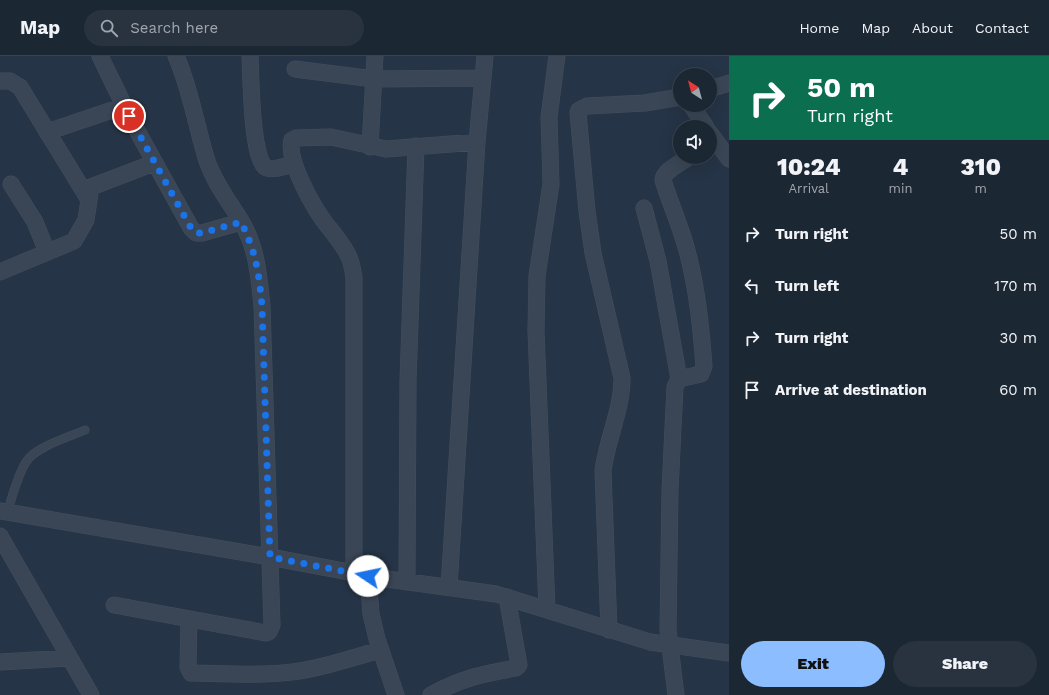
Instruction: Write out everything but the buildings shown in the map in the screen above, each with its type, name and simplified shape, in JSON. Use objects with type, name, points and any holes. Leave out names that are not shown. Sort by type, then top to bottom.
[{"type":"street","points":[[100,56],[154,163],[191,228],[196,233],[202,233],[241,222]]},
{"type":"street","points":[[114,605],[269,632],[272,625],[262,306],[258,269],[252,244],[241,222],[215,182],[207,160],[190,94],[176,56]]},
{"type":"street","points":[[250,56],[255,137],[262,164],[266,168],[294,164]]},
{"type":"street","points":[[370,146],[375,56]]},
{"type":"street","points":[[449,587],[477,142],[485,56]]},
{"type":"street","points":[[547,609],[536,339],[537,276],[550,184],[549,117],[557,56]]},
{"type":"street","points":[[295,70],[374,79],[483,78]]},
{"type":"street","points":[[0,81],[10,81],[20,87],[89,200]]},
{"type":"street","points":[[717,87],[729,83]]},
{"type":"street","points":[[609,630],[603,471],[606,450],[622,396],[622,378],[593,254],[587,211],[578,113],[579,110],[587,106],[639,103],[673,98]]},
{"type":"street","points":[[47,132],[124,106]]},
{"type":"street","points":[[396,695],[380,650],[361,575],[354,278],[349,256],[320,215],[294,164],[290,144],[292,140],[296,138],[331,137],[386,149],[477,142]]},
{"type":"street","points":[[717,144],[729,159]]},
{"type":"street","points":[[407,582],[408,381],[416,146]]},
{"type":"street","points":[[0,272],[22,261],[74,241],[86,220],[90,191],[95,185],[154,163]]},
{"type":"street","points":[[679,164],[667,172],[663,180],[676,212],[688,256],[701,328],[704,366],[701,374],[679,379]]},
{"type":"street","points":[[11,184],[35,222],[47,252]]},
{"type":"street","points":[[644,208],[658,261],[679,379],[675,387],[670,490],[670,646],[676,695]]},
{"type":"street","points":[[4,511],[270,557],[361,575],[449,587],[507,597],[650,642],[670,646],[729,653]]},
{"type":"street","points":[[0,536],[91,695]]},
{"type":"street","points":[[431,695],[448,686],[472,677],[494,671],[516,668],[519,666],[507,597]]},
{"type":"street","points":[[190,619],[188,667],[192,673],[259,675],[285,673],[315,669],[380,650]]},
{"type":"street","points":[[0,662],[69,658]]},
{"type":"lane","points":[[4,511],[26,462],[33,454],[85,430]]},
{"type":"route","points":[[129,116],[191,228],[196,233],[202,233],[241,222],[252,244],[258,269],[262,306],[270,557],[368,576]]}]
